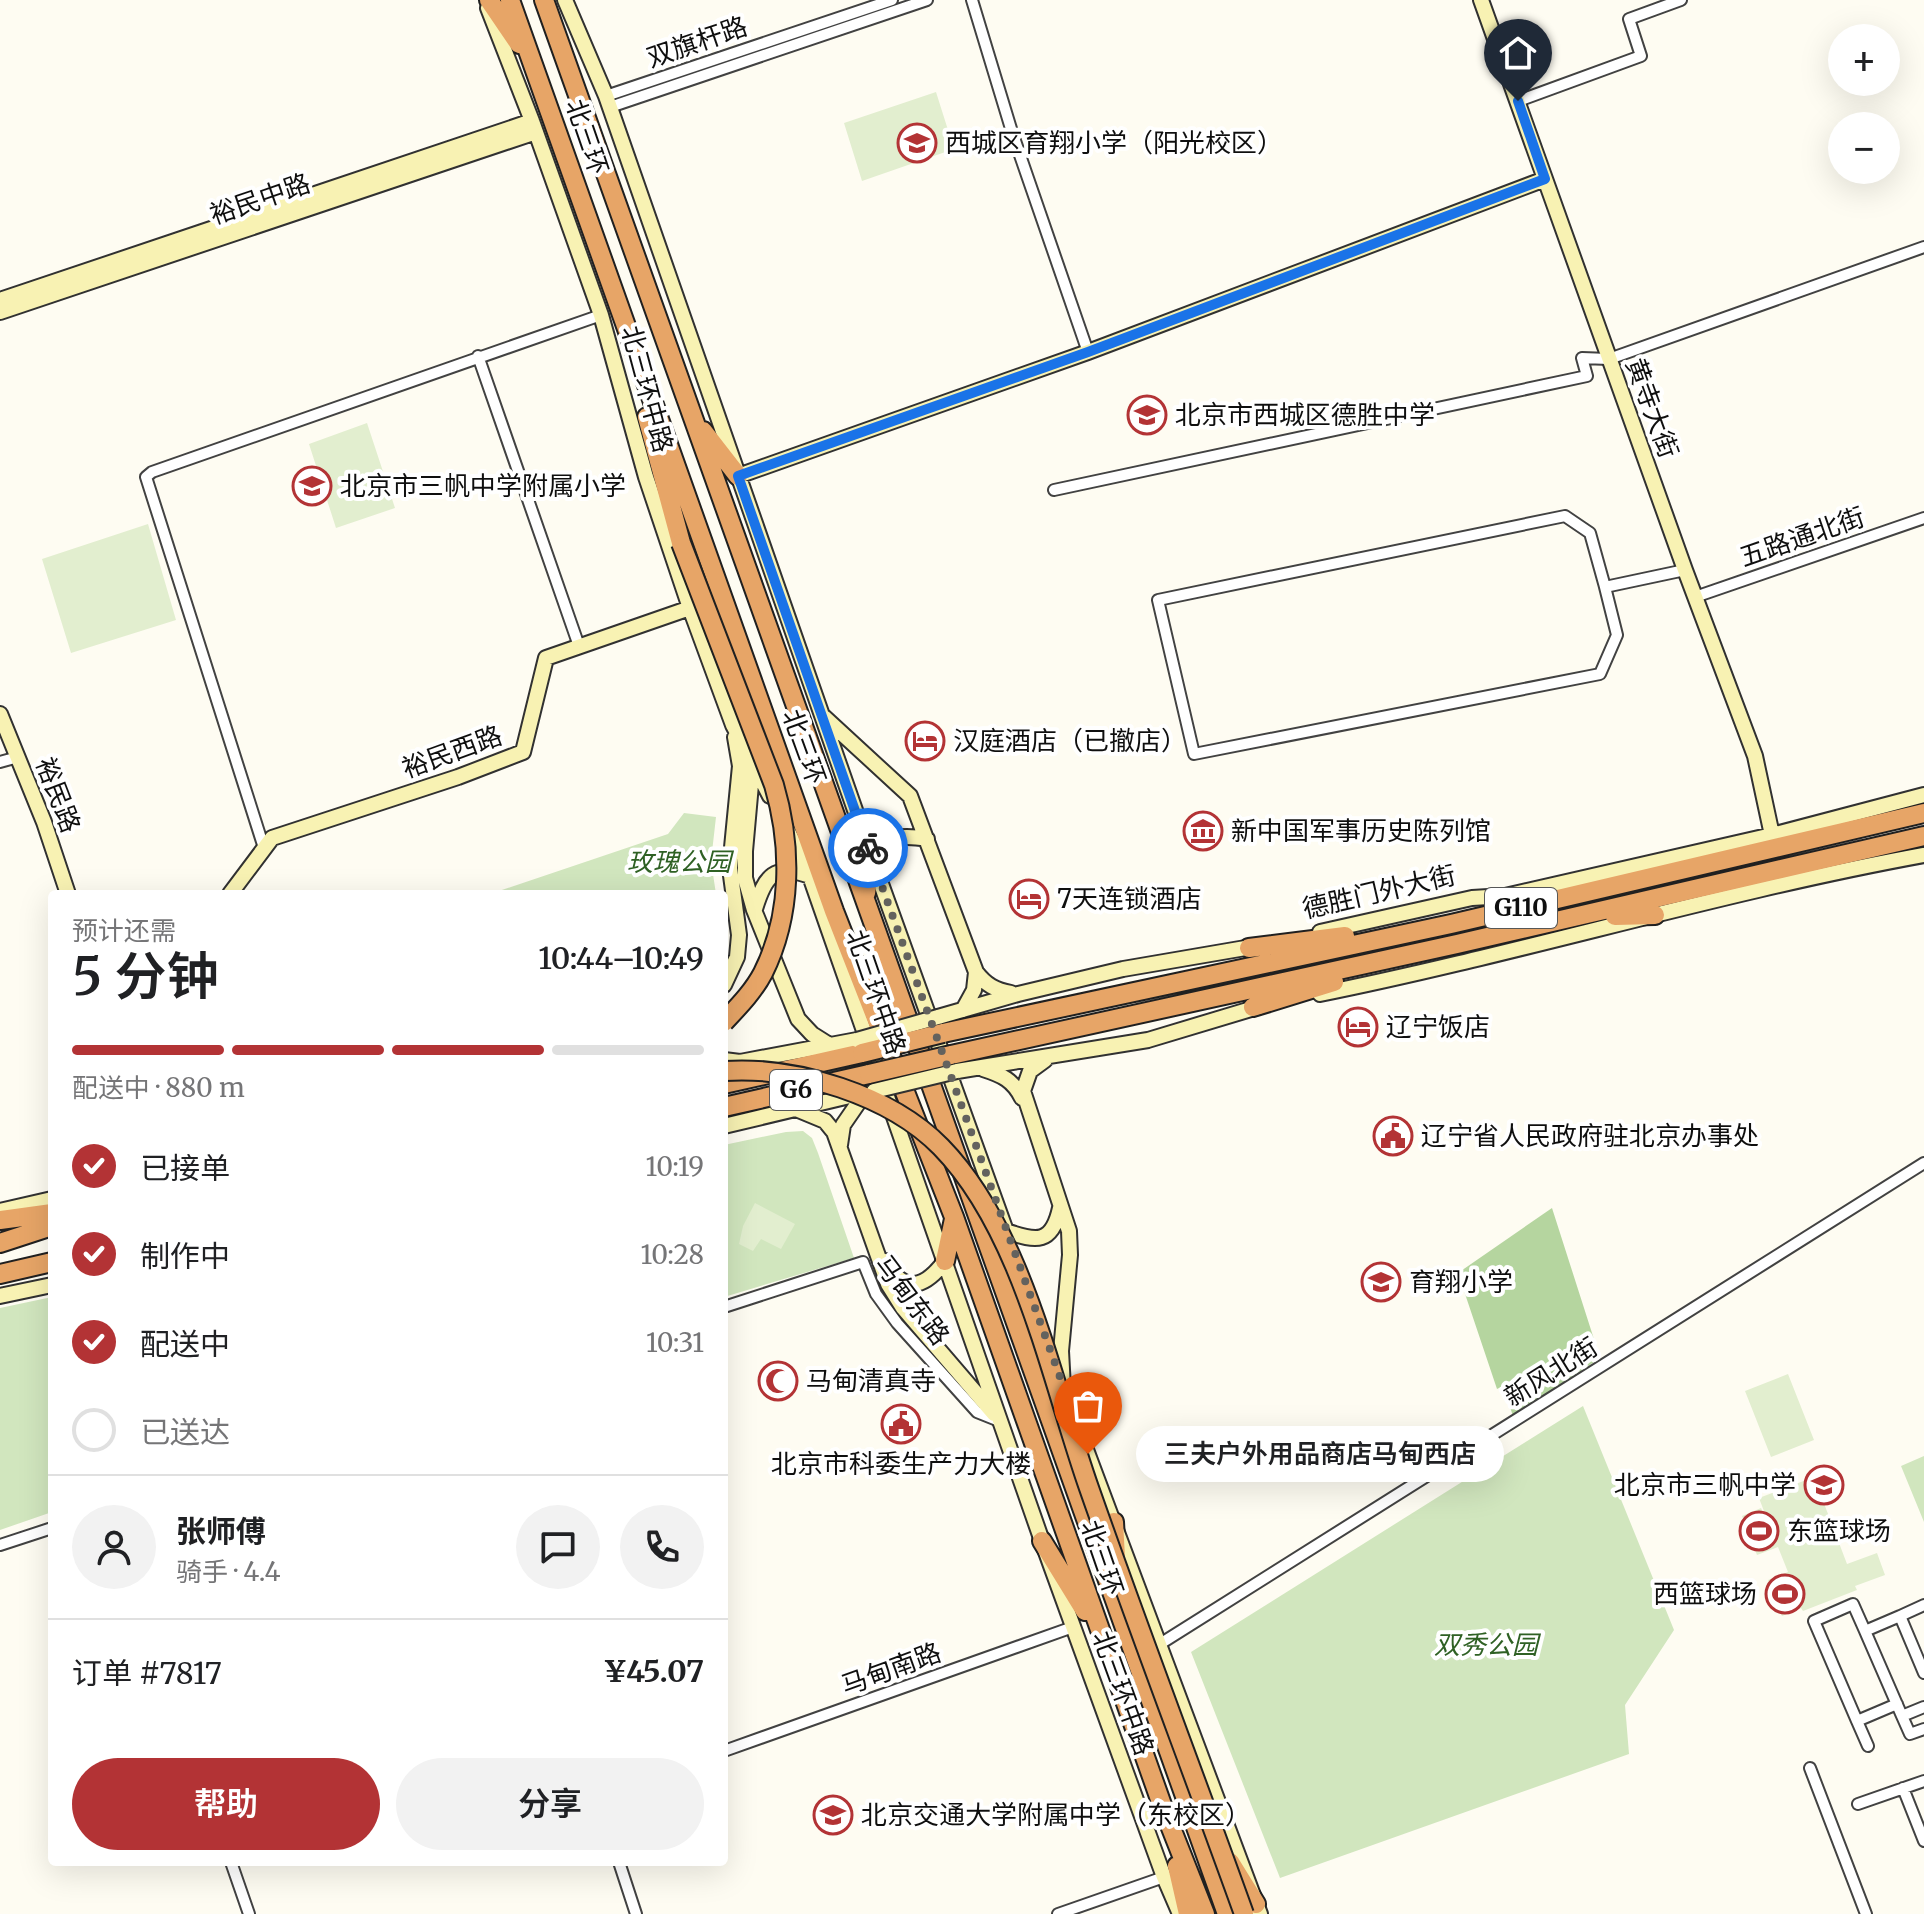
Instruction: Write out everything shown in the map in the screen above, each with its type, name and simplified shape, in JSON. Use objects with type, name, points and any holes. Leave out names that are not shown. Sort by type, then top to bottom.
[{"type":"highway","points":[[487,0],[536,71]]},
{"type":"highway","name":"北三环","points":[[510,0],[834,911],[954,1217],[1162,1805],[1205,1914]]},
{"type":"highway","name":"北三环","points":[[547,0],[561,52],[1227,1914]]},
{"type":"highway","points":[[621,313],[681,543],[782,811],[787,851],[783,911],[762,975],[728,1018]]},
{"type":"highway","points":[[692,418],[738,476]]},
{"type":"highway","name":"德胜门外大街","points":[[941,1025],[1451,924],[1924,813]]},
{"type":"highway","name":"G110","points":[[954,1063],[1924,836]]},
{"type":"highway","points":[[865,899],[871,856]]},
{"type":"highway","points":[[810,876],[834,911]]},
{"type":"highway","points":[[1576,916],[1655,915]]},
{"type":"highway","points":[[1249,948],[1451,924]]},
{"type":"highway","points":[[1253,1007],[1457,944]]},
{"type":"highway","name":"G6","points":[[728,1082],[849,1045],[941,1025]]},
{"type":"highway","name":"G6","points":[[728,1106],[870,1086],[954,1063]]},
{"type":"highway","points":[[728,1071],[804,1076],[874,1103],[915,1125],[941,1147],[985,1206],[1026,1299],[1088,1485],[1253,1911]]},
{"type":"highway","points":[[974,1203],[1006,1231]]},
{"type":"highway","points":[[0,1220],[48,1214]]},
{"type":"highway","points":[[945,1261],[954,1217]]},
{"type":"highway","points":[[0,1243],[48,1227]]},
{"type":"highway","points":[[0,1251],[48,1240]]},
{"type":"highway","points":[[0,1274],[48,1263]]},
{"type":"highway","points":[[1114,1522],[1119,1612]]},
{"type":"highway","points":[[1042,1541],[1104,1642]]},
{"type":"highway","points":[[1179,1782],[1253,1911]]},
{"type":"highway","points":[[1162,1805],[1188,1914]]},
{"type":"street","name":"北三环中路","points":[[487,0],[601,315],[646,477],[690,608],[733,725],[810,876],[1042,1541],[1180,1914]]},
{"type":"street","name":"北三环中路","points":[[565,0],[608,102],[871,856],[1063,1388],[1160,1644],[1253,1911]]},
{"type":"street","name":"双旗杆路","points":[[608,102],[892,0]]},
{"type":"street","points":[[608,102],[927,0]]},
{"type":"street","points":[[972,0],[1012,132],[1088,352]]},
{"type":"street","name":"黄寺大街","points":[[1481,0],[1685,570],[1755,756],[1772,835]]},
{"type":"street","points":[[1518,101],[1641,56],[1629,19],[1681,0]]},
{"type":"street","name":"裕民中路","points":[[0,300],[534,127]]},
{"type":"street","name":"裕民中路","points":[[0,312],[534,127]]},
{"type":"street","points":[[738,476],[1088,352],[1545,179]]},
{"type":"street","points":[[1054,490],[1587,376],[1582,358],[1609,359],[1924,247]]},
{"type":"street","points":[[264,848],[146,477],[478,356],[601,315]]},
{"type":"street","points":[[478,356],[579,646]]},
{"type":"street","points":[[1565,516],[1590,533],[1605,587],[1617,635],[1600,674],[1194,754],[1158,600],[1565,516]]},
{"type":"street","name":"五路通北街","points":[[1695,597],[1924,518]]},
{"type":"street","points":[[1605,587],[1685,570]]},
{"type":"street","name":"裕民西路","points":[[233,890],[272,838],[458,777],[523,752],[546,658],[690,608]]},
{"type":"street","name":"裕民路","points":[[0,714],[67,890]]},
{"type":"street","points":[[821,714],[910,796],[976,972],[996,990],[1018,994]]},
{"type":"street","points":[[728,976],[737,957],[739,935],[730,868],[740,766],[733,725]]},
{"type":"street","points":[[0,762],[18,757]]},
{"type":"street","points":[[753,762],[745,878],[754,910],[798,1019],[812,1034],[849,1045]]},
{"type":"street","name":"德胜门外大街","points":[[941,1025],[963,1010],[1123,969],[1249,948],[1472,898],[1505,896],[1772,835],[1924,795]]},
{"type":"street","points":[[871,856],[877,846],[898,836],[927,839]]},
{"type":"street","points":[[979,1068],[1148,1040],[1253,1007],[1548,943],[1858,867],[1924,855]]},
{"type":"street","points":[[754,910],[762,885],[772,875],[795,871],[810,876]]},
{"type":"street","points":[[963,1010],[974,990],[976,972]]},
{"type":"street","points":[[790,1053],[795,1045],[798,1019]]},
{"type":"street","points":[[728,1060],[740,1062],[849,1045]]},
{"type":"street","points":[[1025,1104],[1024,1082],[1030,1071],[1053,1056]]},
{"type":"street","points":[[954,1063],[1006,1077],[1016,1085],[1069,1231],[1070,1255],[1061,1351],[1063,1388]]},
{"type":"street","points":[[728,1125],[796,1109],[870,1086]]},
{"type":"street","points":[[840,1146],[843,1125],[870,1086]]},
{"type":"street","points":[[796,1109],[825,1121],[840,1146],[888,1284],[903,1308],[1001,1422]]},
{"type":"street","name":"新风北街","points":[[1160,1644],[1924,1163]]},
{"type":"street","points":[[0,1211],[48,1200]]},
{"type":"street","points":[[1006,1231],[1037,1239],[1048,1236],[1056,1225],[1060,1208]]},
{"type":"street","points":[[874,1242],[893,1274],[904,1283],[917,1284],[927,1280],[945,1261]]},
{"type":"street","name":"马甸东路","points":[[728,1306],[863,1262],[876,1294],[897,1323],[977,1412],[1001,1422]]},
{"type":"street","points":[[0,1296],[48,1286]]},
{"type":"street","points":[[0,1545],[48,1529]]},
{"type":"street","points":[[1868,1746],[1814,1621],[1853,1604],[1910,1734],[1924,1729]]},
{"type":"street","points":[[1865,1631],[1924,1605]]},
{"type":"street","points":[[1900,1616],[1924,1673]]},
{"type":"street","name":"马甸南路","points":[[728,1750],[1073,1627]]},
{"type":"street","points":[[1857,1721],[1897,1704]]},
{"type":"street","points":[[1902,1716],[1924,1707]]},
{"type":"street","points":[[1810,1768],[1866,1914]]},
{"type":"street","points":[[1858,1804],[1924,1781]]},
{"type":"street","points":[[1903,1788],[1924,1841]]},
{"type":"street","points":[[232,1866],[249,1914]]},
{"type":"street","points":[[620,1866],[636,1914]]},
{"type":"street","points":[[1058,1914],[1164,1877]]},
{"type":"green space","points":[[936,92],[954,149],[862,181],[844,123]]},
{"type":"green space","points":[[367,423],[395,508],[336,528],[309,444]]},
{"type":"green space","points":[[148,524],[176,620],[71,653],[42,559]]},
{"type":"green space","name":"玫瑰公园","points":[[684,813],[716,817],[711,861],[715,890],[502,890],[668,834]]},
{"type":"green space","points":[[803,1131],[812,1138],[854,1258],[728,1296],[728,1144]]},
{"type":"green space","points":[[755,1203],[795,1224],[781,1249],[761,1239],[753,1251],[739,1244],[743,1226]]},
{"type":"green space","points":[[1552,1208],[1600,1358],[1513,1416],[1503,1386],[1497,1389],[1458,1273]]},
{"type":"green space","points":[[48,1298],[48,1513],[0,1530],[0,1308]]},
{"type":"green space","points":[[1788,1374],[1814,1440],[1771,1457],[1745,1391]]},
{"type":"green space","name":"双秀公园","points":[[1583,1406],[1674,1630],[1625,1705],[1629,1754],[1280,1878],[1191,1652]]},
{"type":"green space","points":[[1924,1456],[1924,1522],[1901,1466]]},
{"type":"green space","points":[[1814,1477],[1847,1564],[1877,1553],[1885,1575],[1855,1586],[1857,1590],[1782,1616],[1768,1580],[1788,1572],[1778,1547],[1757,1555],[1742,1516],[1761,1508],[1776,1543],[1759,1498]]},
{"type":"way so far","points":[[868,848],[1088,1454]]},
{"type":"place","name":"西城区育翔小学（阳光校区）","points":[[917,143]]},
{"type":"place","name":"北京市西城区德胜中学","points":[[1147,415]]},
{"type":"place","name":"北京市三帆中学附属小学","points":[[312,486]]},
{"type":"place","name":"汉庭酒店（已撤店）","points":[[925,741]]},
{"type":"place","name":"新中国军事历史陈列馆","points":[[1203,831]]},
{"type":"place","name":"7天连锁酒店","points":[[1029,899]]},
{"type":"place","name":"辽宁饭店","points":[[1358,1027]]},
{"type":"place","name":"辽宁省人民政府驻北京办事处","points":[[1393,1136]]},
{"type":"place","name":"育翔小学","points":[[1381,1282]]},
{"type":"place","name":"马甸清真寺","points":[[778,1381]]},
{"type":"place","name":"北京市科委生产力大楼","points":[[901,1424]]},
{"type":"place","name":"三夫户外用品商店马甸西店","points":[[1088,1454]]},
{"type":"place","name":"北京市三帆中学","points":[[1824,1485]]},
{"type":"place","name":"东篮球场","points":[[1759,1531]]},
{"type":"place","name":"西篮球场","points":[[1785,1594]]},
{"type":"place","name":"北京交通大学附属中学（东校区）","points":[[833,1815]]},
{"type":"route","points":[[868,848],[738,476],[1088,352],[1545,179],[1518,101]]}]
